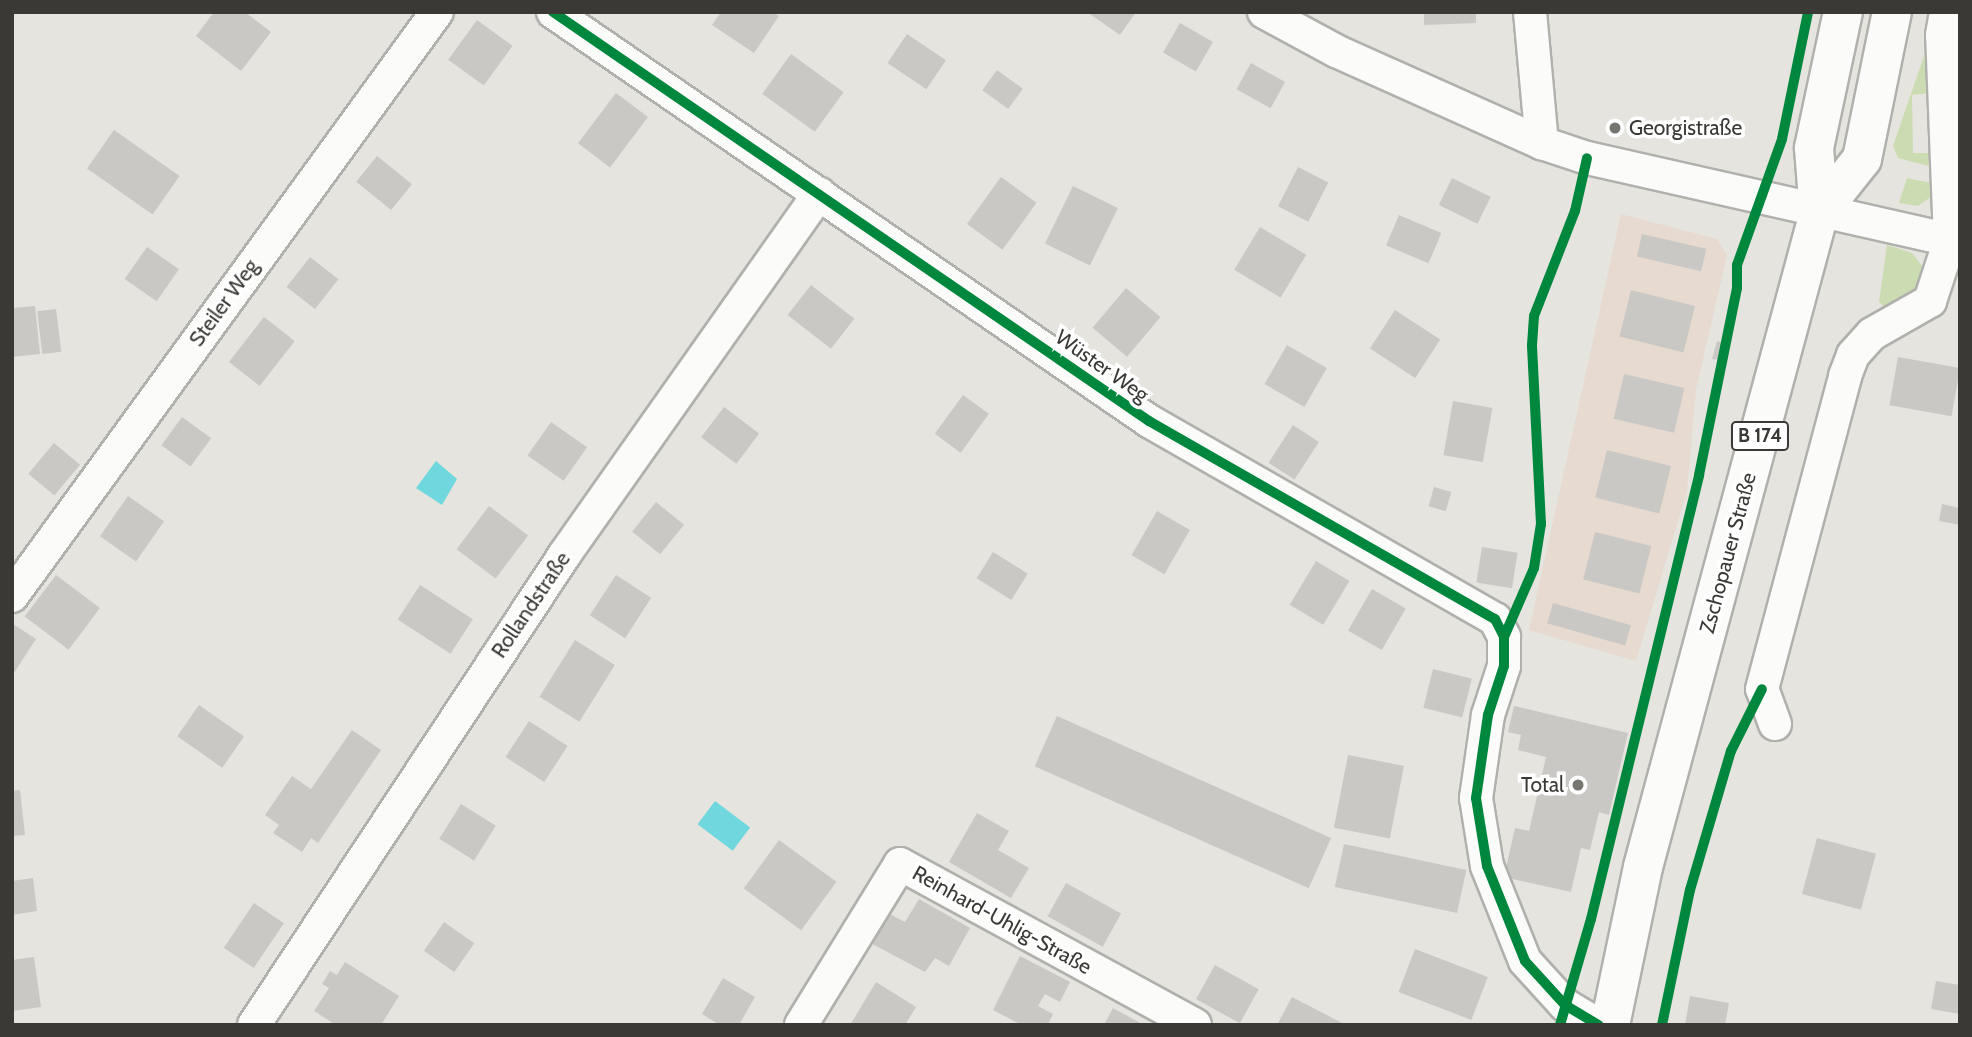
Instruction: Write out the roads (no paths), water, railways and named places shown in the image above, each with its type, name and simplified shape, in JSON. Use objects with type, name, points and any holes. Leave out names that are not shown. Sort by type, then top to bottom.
[{"type":"main road","name":"B 174","points":[[1819,213],[1814,148],[1843,12]]},
{"type":"main road","name":"B 174","points":[[1819,213],[1862,159],[1892,12]]},
{"type":"main road","name":"Zschopauer Straße","points":[[1610,1025],[1643,867],[1819,213]]},
{"type":"street","name":"Steiler Weg","points":[[12,596],[437,12]]},
{"type":"street","name":"Wüster Weg","points":[[553,12],[1149,421],[1495,619],[1504,637],[1504,666],[1488,715],[1476,798],[1488,866],[1525,961],[1565,1004],[1598,1025]]},
{"type":"street","points":[[1264,12],[1336,51],[1542,143],[1587,159],[1819,213],[1882,222],[1950,240]]},
{"type":"street","points":[[1530,12],[1542,143]]},
{"type":"street","points":[[1774,724],[1762,689],[1845,376],[1853,355],[1872,334],[1930,300],[1950,240],[1942,60],[1946,12]]},
{"type":"street","name":"Rollandstraße","points":[[254,1025],[565,554],[819,194]]},
{"type":"street","name":"Reinhard-Uhlig-Straße","points":[[801,1025],[900,864],[1195,1025]]},
{"type":"water","points":[[436,461],[457,479],[442,505],[416,488]]},
{"type":"water","points":[[715,801],[750,827],[733,851],[698,824]]},
{"type":"place","name":"Georgistraße","points":[[1615,128]]},
{"type":"place","name":"Total","points":[[1578,785]]}]
